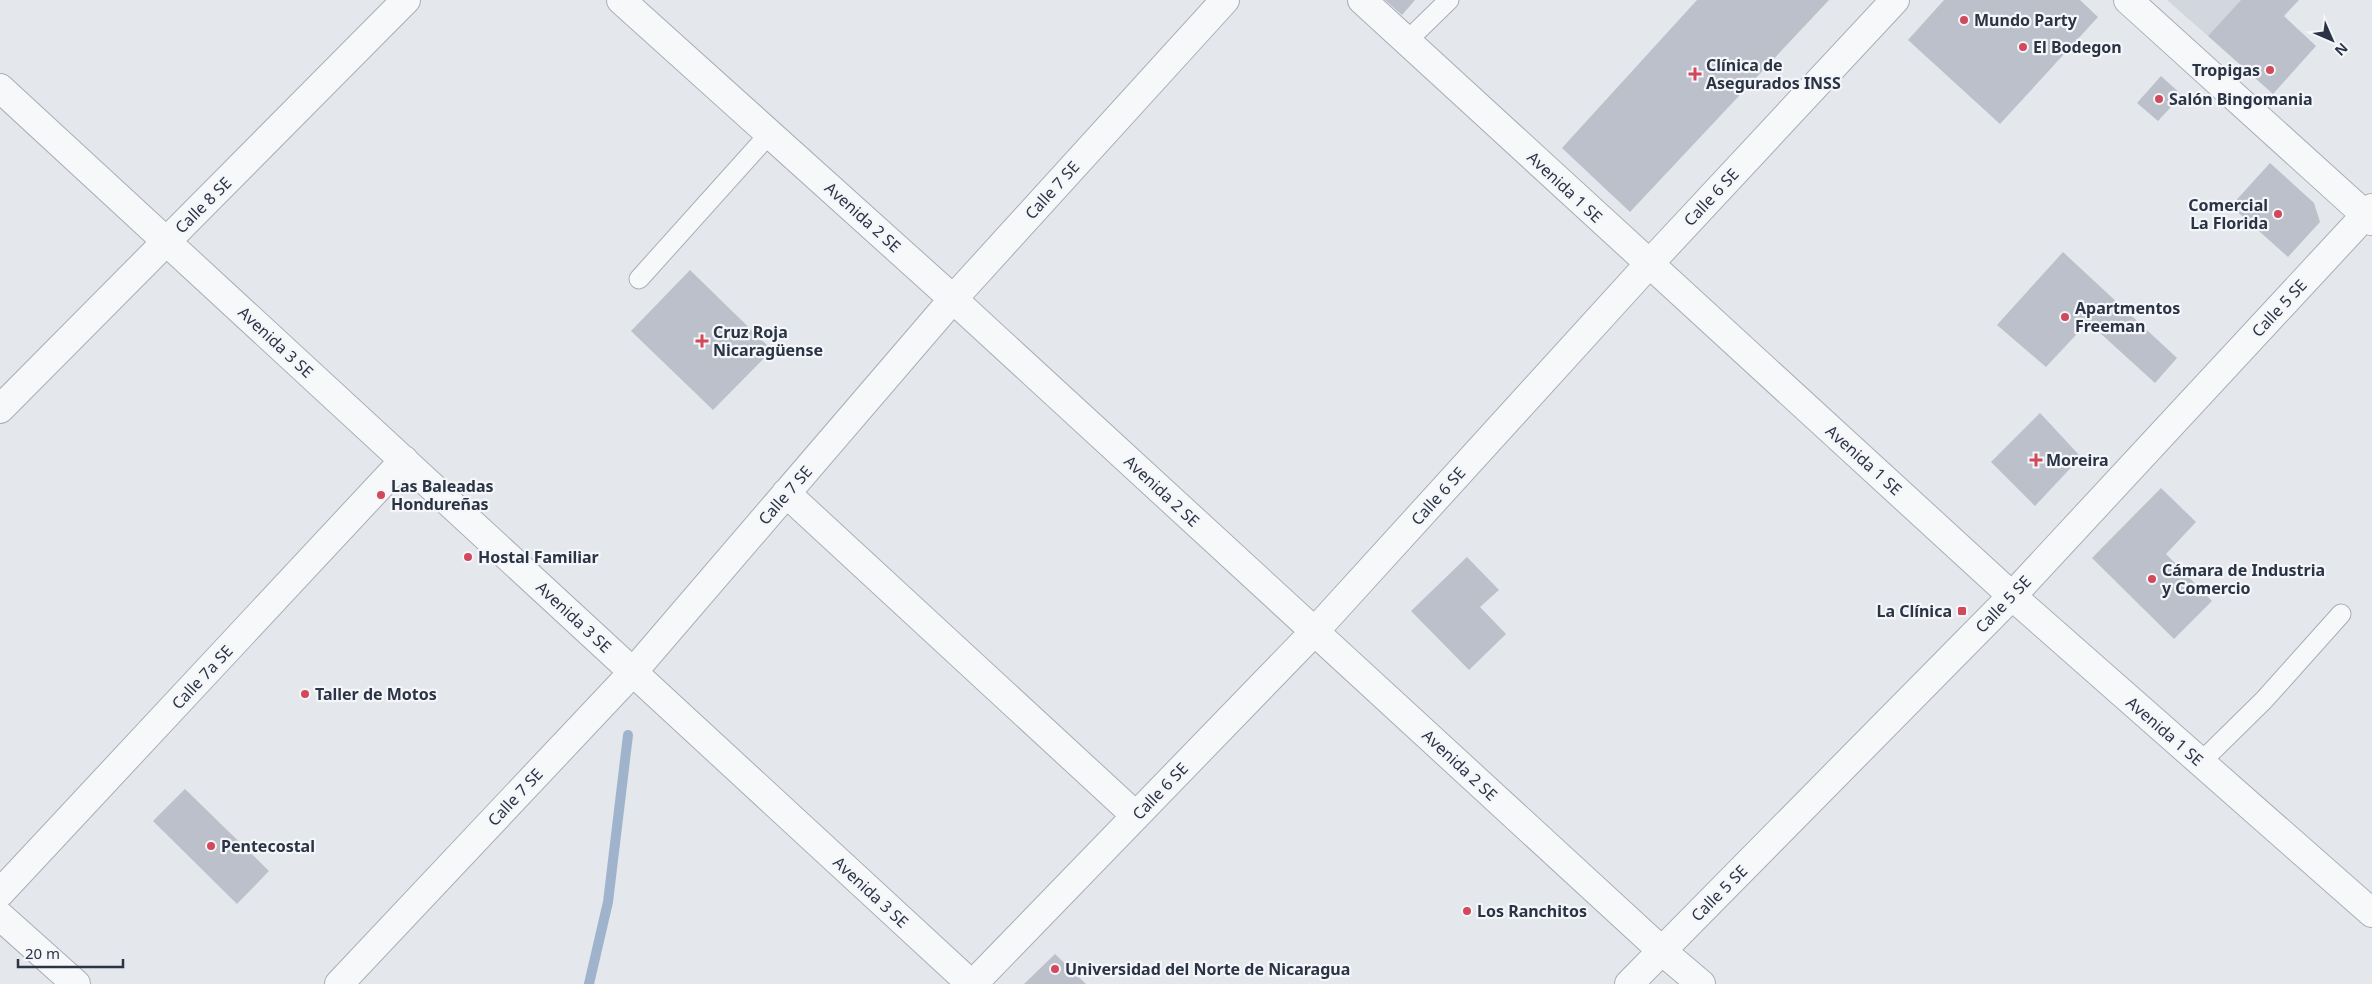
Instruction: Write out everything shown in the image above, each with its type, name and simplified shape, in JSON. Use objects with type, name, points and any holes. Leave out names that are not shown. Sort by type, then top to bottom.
[{"type":"street","name":"Calle 8 SE","points":[[0,409],[406,0]]},
{"type":"street","name":"Avenida 2 SE","points":[[621,0],[953,299],[1662,951],[1701,984]]},
{"type":"street","name":"Calle 7 SE","points":[[339,984],[633,672],[953,299],[1225,0]]},
{"type":"street","name":"Avenida 1 SE","points":[[1362,0],[2012,596],[2372,913]]},
{"type":"street","name":"Calle 6 SE","points":[[972,984],[1315,631],[1649,264],[1895,0]]},
{"type":"street","points":[[2128,0],[2370,215]]},
{"type":"street","name":"Avenida 3 SE","points":[[0,88],[972,984]]},
{"type":"street","name":"Calle 5 SE","points":[[1629,984],[2012,596],[2370,215]]},
{"type":"street","name":"Calle 7a SE","points":[[0,893],[404,460]]},
{"type":"street","points":[[786,493],[1136,816]]},
{"type":"street","points":[[0,916],[76,984]]},
{"type":"lane","points":[[1407,41],[1449,0]]},
{"type":"lane","points":[[640,279],[770,133]]},
{"type":"lane","points":[[2201,762],[2264,700],[2341,614]]},
{"type":"shaded area","points":[[2167,0],[2241,0],[2208,36]]},
{"type":"building","points":[[1385,0],[1415,0],[1402,15]]},
{"type":"building","name":"Clínica de Asegurados INSS","points":[[1697,0],[1829,0],[1630,212],[1562,148]]},
{"type":"building","name":"El Bodegon","points":[[1944,0],[2080,0],[2098,17],[2000,124],[1908,40]]},
{"type":"building","name":"Tropigas","points":[[2241,0],[2299,0],[2284,16],[2316,46],[2273,94],[2208,36]]},
{"type":"building","name":"Salón Bingomania","points":[[2161,76],[2182,95],[2158,121],[2137,103]]},
{"type":"building","name":"Comercial La Florida","points":[[2270,163],[2314,203],[2320,222],[2288,257],[2231,206]]},
{"type":"building","points":[[2063,252],[2177,358],[2155,383],[2088,322],[2046,367],[1997,325]]},
{"type":"building","name":"Cruz Roja Nicaragüense","points":[[690,270],[772,350],[713,410],[631,331]]},
{"type":"building","name":"Moreira","points":[[2040,413],[2081,457],[2035,506],[1991,462]]},
{"type":"building","name":"Cámara de Industria y Comercio","points":[[2161,488],[2196,522],[2166,554],[2212,601],[2174,639],[2092,558]]},
{"type":"building","points":[[1467,557],[1499,590],[1480,607],[1506,634],[1469,670],[1411,611]]},
{"type":"building","name":"Pentecostal","points":[[185,789],[269,871],[237,904],[153,821]]},
{"type":"building","name":"Universidad del Norte de Nicaragua","points":[[1055,954],[1086,984],[1024,984]]},
{"type":"waterway","points":[[589,984],[608,902],[628,735]]},
{"type":"place","name":"Mundo Party","points":[[1964,20]]},
{"type":"place","name":"El Bodegon","points":[[2023,47]]},
{"type":"place","name":"Tropigas","points":[[2270,70]]},
{"type":"place","name":"Clínica de Asegurados INSS","points":[[1695,74]]},
{"type":"place","name":"Salón Bingomania","points":[[2159,99]]},
{"type":"place","name":"Comercial La Florida","points":[[2278,214]]},
{"type":"place","name":"Apartmentos Freeman","points":[[2065,317]]},
{"type":"place","name":"Cruz Roja Nicaragüense","points":[[702,341]]},
{"type":"place","name":"Moreira","points":[[2036,460]]},
{"type":"place","name":"Las Baleadas Hondureñas","points":[[381,495]]},
{"type":"place","name":"Hostal Familiar","points":[[468,557]]},
{"type":"place","name":"Cámara de Industria y Comercio","points":[[2152,579]]},
{"type":"place","name":"La Clínica","points":[[1962,611]]},
{"type":"place","name":"Taller de Motos","points":[[305,694]]},
{"type":"place","name":"Pentecostal","points":[[211,846]]},
{"type":"place","name":"Los Ranchitos","points":[[1467,911]]},
{"type":"place","name":"Universidad del Norte de Nicaragua","points":[[1055,969]]}]
